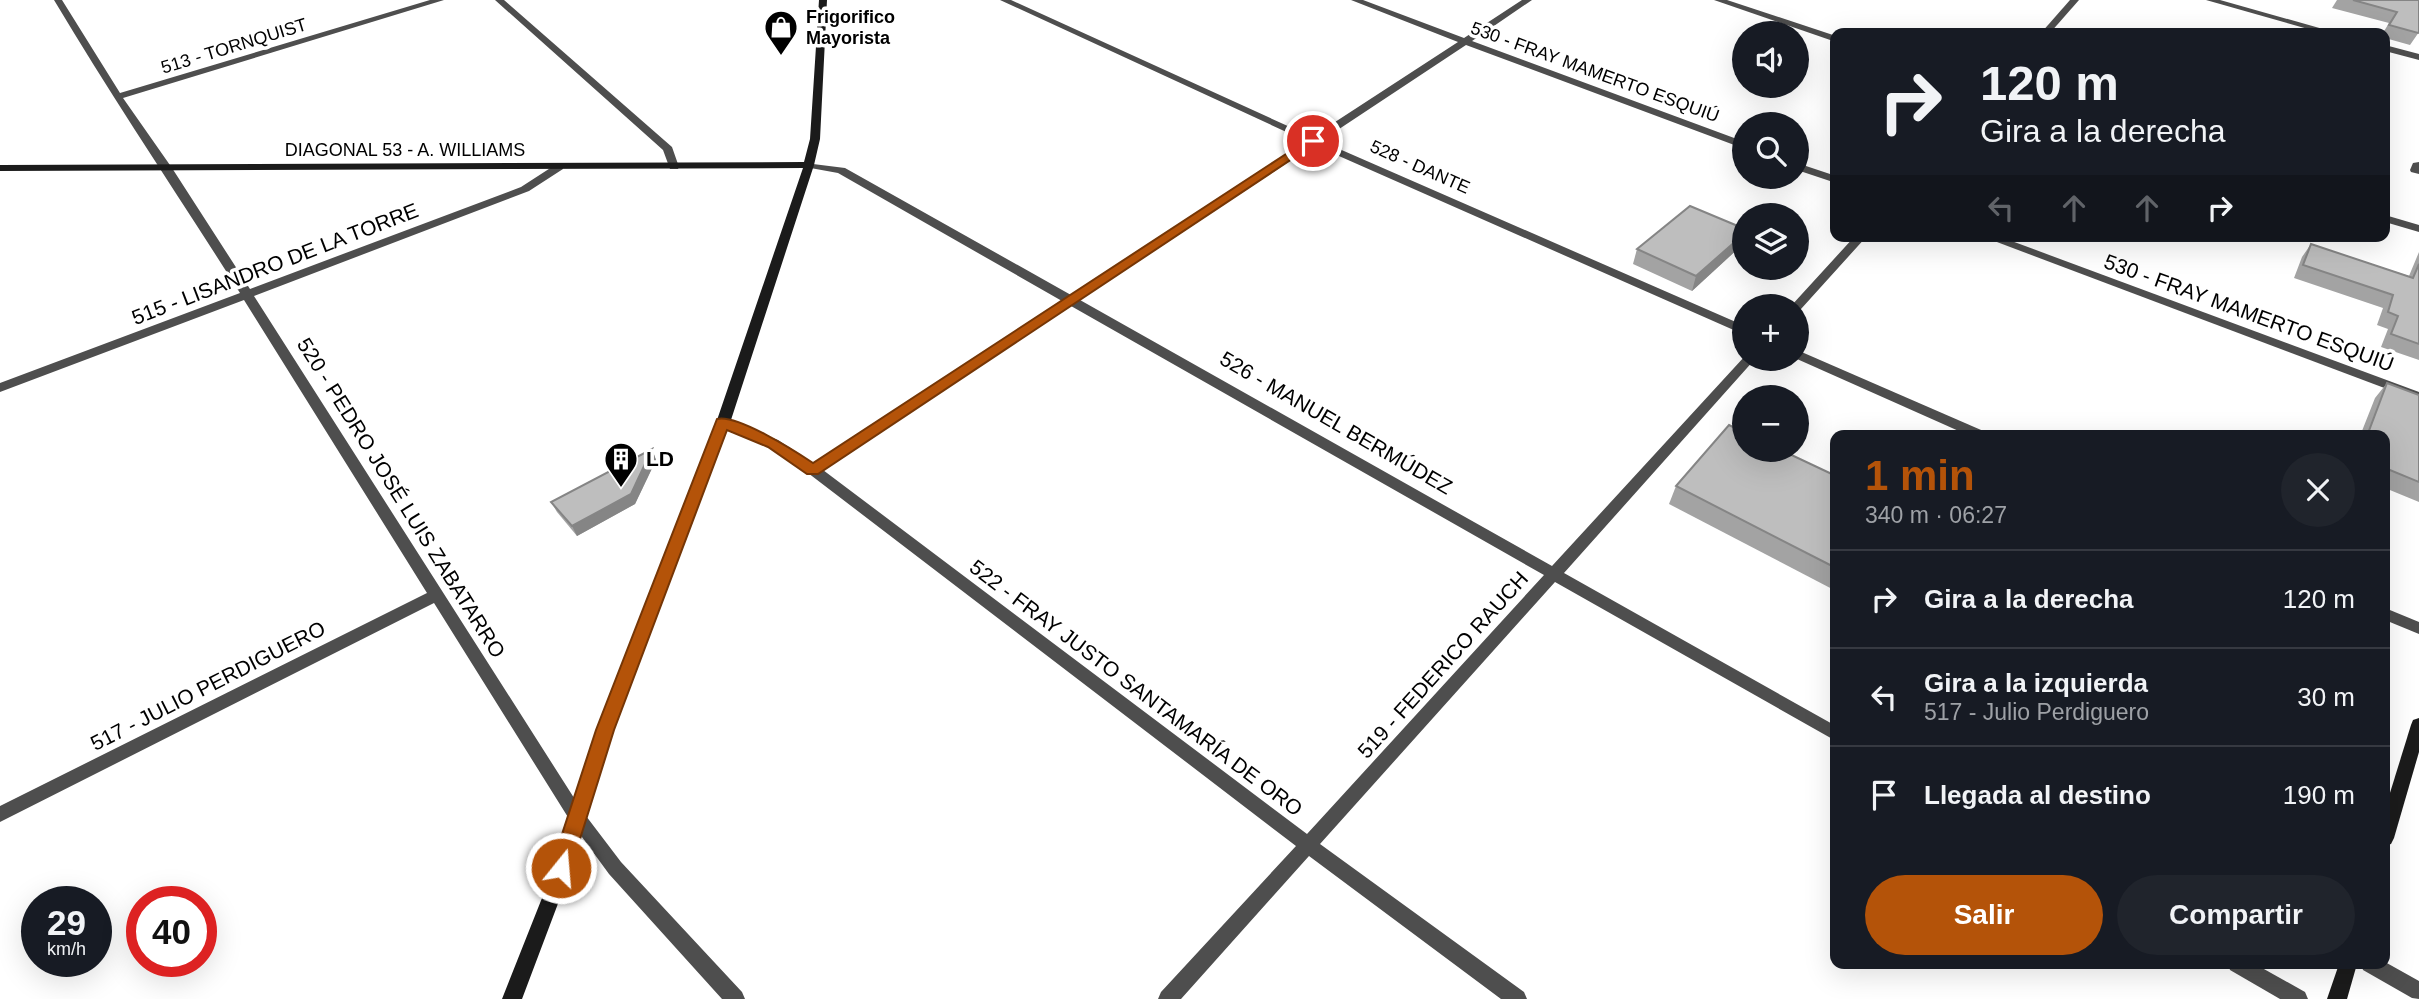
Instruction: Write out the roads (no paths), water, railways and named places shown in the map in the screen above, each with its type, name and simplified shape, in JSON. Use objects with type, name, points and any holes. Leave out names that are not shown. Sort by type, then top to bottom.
[{"type":"street","name":"520 - PEDRO JOSÉ LUIS ZABATARRO","points":[[58,0],[117,97],[167,168],[577,817],[615,868],[735,999]]},
{"type":"street","name":"513 - TORNQUIST","points":[[117,97],[440,0]]},
{"type":"street","points":[[499,0],[668,149],[674,167]]},
{"type":"street","points":[[513,999],[553,893],[605,730],[723,423],[809,165],[815,139],[823,0]]},
{"type":"street","name":"528 - DANTE","points":[[1004,0],[1313,141],[1732,325]]},
{"type":"street","name":"530 - FRAY MAMERTO ESQUIÚ","points":[[1355,0],[1732,141]]},
{"type":"street","points":[[813,470],[1528,0]]},
{"type":"street","points":[[1718,0],[1830,37]]},
{"type":"street","points":[[2050,28],[2075,0]]},
{"type":"street","points":[[2210,0],[2314,28]]},
{"type":"street","points":[[2390,49],[2419,57]]},
{"type":"street","name":"DIAGONAL 53 - A. WILLIAMS","points":[[0,168],[809,165]]},
{"type":"street","name":"526 - MANUEL BERMÚDEZ","points":[[809,165],[841,170],[1830,731]]},
{"type":"street","name":"515 - LISANDRO DE LA TORRE","points":[[0,388],[525,189],[559,167]]},
{"type":"street","points":[[1809,170],[1830,178]]},
{"type":"street","points":[[2390,220],[2419,229]]},
{"type":"street","points":[[1808,294],[1856,242]]},
{"type":"street","name":"530 - FRAY MAMERTO ESQUIÚ","points":[[2003,242],[2419,397]]},
{"type":"street","points":[[1809,359],[1969,430]]},
{"type":"street","name":"519 - FEDERICO RAUCH","points":[[1168,999],[1738,371]]},
{"type":"street","name":"522 - FRAY JUSTO SANTAMARÍA DE ORO","points":[[723,423],[773,443],[813,470],[1308,845],[1517,999]]},
{"type":"street","name":"517 - JULIO PERDIGUERO","points":[[0,814],[435,596]]},
{"type":"street","points":[[2390,616],[2419,628]]},
{"type":"street","points":[[2390,807],[2419,725]]},
{"type":"street","points":[[2246,969],[2298,999]]},
{"type":"street","points":[[2337,999],[2346,969]]},
{"type":"street","points":[[2379,969],[2419,991]]},
{"type":"place","name":"Frigorifico Mayorista","points":[[781,57]]},
{"type":"place","name":"LD","points":[[621,489]]}]
